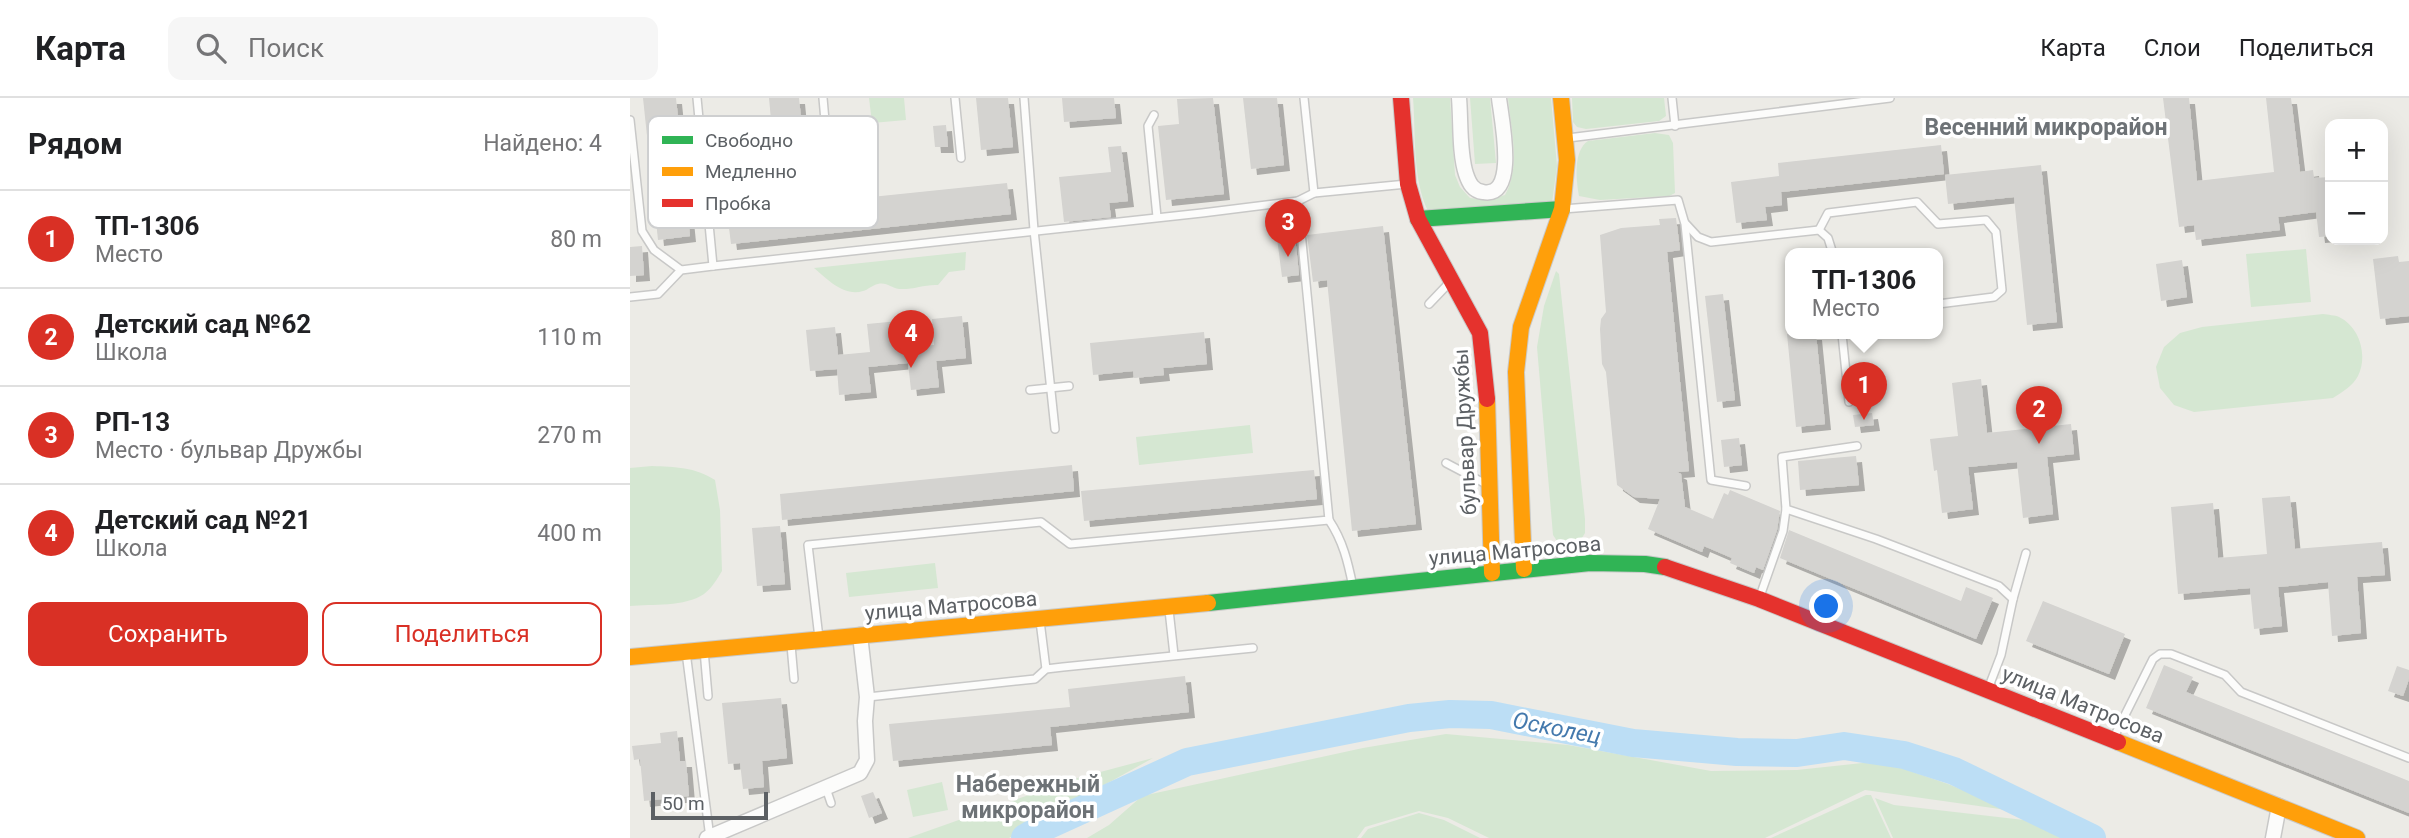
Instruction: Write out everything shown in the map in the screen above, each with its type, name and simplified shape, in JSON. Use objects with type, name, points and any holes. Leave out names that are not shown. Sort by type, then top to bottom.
[{"type":"main road","name":"бульвар Дружбы","points":[[1401,98],[1408,184],[1418,219],[1480,333],[1487,387],[1492,573]]},
{"type":"main road","points":[[1524,569],[1516,372],[1521,327],[1562,209],[1567,160],[1560,98]]},
{"type":"main road","points":[[1418,219],[1562,209]]},
{"type":"main road","name":"улица Матросова","points":[[630,657],[1040,620],[1524,569],[1590,563],[1646,564],[1666,567],[1759,599],[2357,838]]},
{"type":"street","points":[[1459,98],[1465,171],[1476,191],[1487,193],[1498,189],[1504,180],[1506,167],[1499,98]]},
{"type":"street","points":[[709,837],[860,773],[867,760],[867,697],[860,635]]},
{"type":"street","points":[[2273,838],[2279,806]]},
{"type":"lane","points":[[697,98],[699,116]]},
{"type":"lane","points":[[823,98],[825,116]]},
{"type":"lane","points":[[955,98],[961,158]]},
{"type":"lane","points":[[1024,98],[1034,230],[1055,429]]},
{"type":"lane","points":[[1304,98],[1314,193]]},
{"type":"lane","points":[[1672,98],[1675,126]]},
{"type":"lane","points":[[1565,138],[1890,98]]},
{"type":"lane","points":[[1154,115],[1148,126],[1157,217]]},
{"type":"lane","points":[[630,120],[642,231],[654,250],[681,270]]},
{"type":"lane","points":[[630,297],[658,294],[681,270],[1298,201],[1314,193],[1408,184]]},
{"type":"lane","points":[[1562,209],[1678,200],[1685,223],[1711,480],[1746,486]]},
{"type":"lane","points":[[1298,201],[1329,520],[1338,533],[1346,554],[1353,588]]},
{"type":"lane","points":[[1819,230],[1829,213],[1917,202],[1938,224],[1986,220],[1996,232],[2002,290],[1994,297],[1943,303]]},
{"type":"lane","points":[[1685,223],[1698,237],[1711,242],[1819,230]]},
{"type":"lane","points":[[709,228],[713,266]]},
{"type":"lane","points":[[1819,230],[1828,239],[1831,248]]},
{"type":"lane","points":[[1429,304],[1451,281]]},
{"type":"lane","points":[[1843,339],[1849,402]]},
{"type":"lane","points":[[1030,390],[1069,386]]},
{"type":"lane","points":[[1759,599],[1783,531],[1786,509],[1782,457],[1857,446]]},
{"type":"lane","points":[[1446,463],[1489,485]]},
{"type":"lane","points":[[1786,509],[1999,586],[2013,598]]},
{"type":"lane","points":[[819,639],[808,545],[1041,522],[1070,544],[1329,520]]},
{"type":"lane","points":[[1988,690],[2001,654],[2026,553]]},
{"type":"lane","points":[[1168,607],[1174,655]]},
{"type":"lane","points":[[1040,620],[1046,669]]},
{"type":"lane","points":[[791,642],[794,680]]},
{"type":"lane","points":[[867,697],[1035,679],[1046,669],[1253,648]]},
{"type":"lane","points":[[704,650],[708,696]]},
{"type":"lane","points":[[686,651],[709,837]]},
{"type":"lane","points":[[2113,739],[2153,659],[2160,654],[2171,654],[2225,676],[2241,692],[2409,758]]},
{"type":"lane","points":[[826,788],[831,803]]},
{"type":"green space","points":[[869,98],[904,98],[906,120],[878,122],[878,116],[871,116]]},
{"type":"green space","points":[[1413,98],[1450,98],[1455,175],[1460,187],[1470,198],[1488,200],[1505,195],[1513,172],[1514,148],[1508,98],[1551,98],[1557,166],[1552,203],[1428,211],[1417,170]]},
{"type":"green space","points":[[1470,98],[1490,98],[1496,163],[1475,164]]},
{"type":"green space","points":[[1572,98],[1664,98],[1666,116],[1659,121],[1586,129],[1577,127],[1573,122]]},
{"type":"green space","points":[[1655,133],[1669,135],[1673,143],[1675,193],[1669,196],[1600,200],[1579,196],[1578,159],[1588,141]]},
{"type":"green space","points":[[2306,249],[2311,302],[2251,307],[2246,254]]},
{"type":"green space","points":[[966,252],[965,270],[949,272],[938,285],[909,289],[881,284],[863,291],[849,291],[836,286],[814,268]]},
{"type":"green space","points":[[1556,271],[1559,274],[1585,519],[1585,533],[1575,549],[1557,541],[1553,535],[1537,347],[1544,306]]},
{"type":"green space","points":[[2323,314],[2337,316],[2346,322],[2357,335],[2362,351],[2361,368],[2356,380],[2333,398],[2194,412],[2174,405],[2160,388],[2156,367],[2164,347],[2180,333],[2202,327]]},
{"type":"green space","points":[[1250,425],[1253,453],[1139,465],[1136,437]]},
{"type":"green space","points":[[652,466],[692,470],[715,480],[720,510],[722,571],[709,589],[696,598],[678,603],[630,606],[630,468]]},
{"type":"green space","points":[[935,563],[938,588],[849,597],[846,573]]},
{"type":"green space","points":[[1446,734],[1568,745],[1711,771],[1797,770],[1881,761],[2014,811],[1865,790],[1765,838],[1489,838],[1448,818],[1419,811],[1365,827],[1357,838],[1087,838],[1109,825],[1142,796],[1363,748]]},
{"type":"green space","points":[[1153,758],[1009,838],[908,838],[1074,779]]},
{"type":"green space","points":[[942,782],[948,810],[913,817],[907,790]]},
{"type":"green space","points":[[1871,795],[1891,838],[1771,838]]},
{"type":"green space","points":[[1875,798],[1894,805],[2024,820],[2063,838],[1893,838]]},
{"type":"green space","points":[[1419,813],[1444,820],[1480,838],[1361,838],[1368,829]]},
{"type":"building","points":[[643,98],[676,98],[678,116],[648,116],[648,145]]},
{"type":"building","points":[[769,98],[799,98],[801,116],[771,116]]},
{"type":"building","points":[[976,98],[1008,98],[1013,147],[981,150]]},
{"type":"building","points":[[1062,98],[1114,98],[1116,118],[1064,122]]},
{"type":"building","points":[[1213,98],[1224,194],[1166,200],[1158,126],[1179,124],[1177,99]]},
{"type":"building","points":[[1243,98],[1277,98],[1284,165],[1251,169]]},
{"type":"building","points":[[2163,98],[2189,98],[2197,181],[2274,172],[2266,98],[2291,98],[2300,172],[2313,170],[2314,178],[2325,177],[2325,236],[2319,237],[2316,212],[2278,217],[2280,230],[2196,240],[2194,225],[2179,227]]},
{"type":"building","points":[[946,125],[948,147],[935,147],[933,126]]},
{"type":"building","points":[[1941,145],[1944,174],[1781,192],[1782,205],[1765,207],[1767,220],[1736,223],[1731,182],[1779,176],[1778,163]]},
{"type":"building","points":[[1121,146],[1128,201],[1109,203],[1111,217],[1064,222],[1059,177],[1111,172],[1108,147]]},
{"type":"building","points":[[2041,165],[2057,322],[2027,325],[2014,197],[1948,204],[1945,175]]},
{"type":"building","points":[[1007,183],[1011,214],[731,244],[729,228],[878,228],[878,196]]},
{"type":"building","points":[[1676,218],[1680,250],[1667,252],[1689,471],[1677,472],[1681,474],[1685,507],[1713,519],[1724,493],[1728,495],[1730,490],[1780,511],[1777,530],[1763,570],[1756,567],[1754,573],[1730,563],[1732,558],[1704,546],[1702,552],[1648,529],[1660,499],[1634,497],[1617,485],[1606,372],[1602,364],[1600,329],[1601,319],[1606,312],[1600,235],[1621,228],[1660,225],[1659,219]]},
{"type":"building","points":[[1383,226],[1416,524],[1352,531],[1327,280],[1313,282],[1307,235]]},
{"type":"building","points":[[657,228],[689,228],[690,236],[658,240]]},
{"type":"building","points":[[1295,236],[1299,275],[1282,277],[1277,238]]},
{"type":"building","points":[[642,246],[644,275],[630,276],[630,247]]},
{"type":"building","points":[[2398,256],[2399,262],[2409,261],[2409,316],[2380,319],[2373,259]]},
{"type":"building","points":[[2182,260],[2187,297],[2161,301],[2156,264]]},
{"type":"building","points":[[1723,294],[1735,400],[1717,402],[1705,296]]},
{"type":"building","points":[[962,316],[966,358],[936,361],[939,387],[911,390],[908,363],[868,367],[871,392],[839,395],[837,369],[810,371],[806,330],[835,327],[838,355],[870,352],[867,324],[899,321],[901,348],[934,345],[932,319]]},
{"type":"building","points":[[1204,332],[1207,364],[1163,368],[1164,375],[1134,378],[1133,371],[1093,375],[1090,343]]},
{"type":"building","points":[[1787,339],[1816,339],[1825,424],[1796,427]]},
{"type":"building","points":[[1981,379],[1987,433],[2071,424],[2074,454],[2047,457],[2053,514],[2023,518],[2017,462],[1968,467],[1973,509],[1942,513],[1930,439],[1958,436],[1952,383]]},
{"type":"building","points":[[1872,413],[1874,425],[1855,427],[1853,415]]},
{"type":"building","points":[[1739,438],[1742,465],[1724,467],[1721,440]]},
{"type":"building","points":[[1856,456],[1859,485],[1800,490],[1798,461]]},
{"type":"building","points":[[1072,465],[1074,491],[782,520],[780,494]]},
{"type":"building","points":[[1314,470],[1317,499],[1084,521],[1081,491]]},
{"type":"building","points":[[2290,496],[2295,549],[2382,542],[2385,575],[2357,577],[2361,633],[2332,636],[2328,582],[2278,587],[2282,626],[2254,629],[2250,588],[2178,594],[2171,507],[2213,503],[2218,558],[2267,554],[2262,498]]},
{"type":"building","points":[[780,526],[785,584],[757,586],[752,528]]},
{"type":"building","points":[[1789,530],[1961,601],[1966,587],[1993,598],[1976,639],[1780,558]]},
{"type":"building","points":[[2043,601],[2125,634],[2109,674],[2026,641]]},
{"type":"building","points":[[2164,665],[2193,677],[2186,692],[2409,781],[2409,813],[2146,708]]},
{"type":"building","points":[[2397,666],[2409,670],[2403,696],[2388,691]]},
{"type":"building","points":[[1185,676],[1189,712],[1050,727],[1052,745],[893,761],[889,724],[1070,707],[1068,689]]},
{"type":"building","points":[[781,698],[787,758],[762,761],[764,787],[743,789],[740,763],[728,764],[722,703]]},
{"type":"building","points":[[677,731],[680,761],[686,761],[689,796],[644,801],[640,759],[634,760],[632,746],[661,743],[660,733]]},
{"type":"building","points":[[873,792],[882,813],[869,818],[861,796]]},
{"type":"waterway","name":"Осколец","points":[[1025,838],[1187,762],[1409,718],[1450,714],[1491,715],[1633,743],[1737,752],[1797,753],[1844,746],[1904,755],[1954,771],[2092,838]]},
{"type":"traffic: fast","points":[[1418,219],[1562,209]]},
{"type":"traffic: fast","points":[[1208,603],[1590,563],[1665,567]]},
{"type":"traffic: slow","points":[[1524,569],[1516,372],[1521,327],[1562,209],[1567,160],[1561,98]]},
{"type":"traffic: slow","points":[[1487,399],[1492,573]]},
{"type":"traffic: slow","points":[[630,657],[1208,603]]},
{"type":"traffic: slow","points":[[2118,742],[2357,838]]},
{"type":"traffic: jam","points":[[1401,98],[1408,184],[1418,219],[1480,333],[1487,399]]},
{"type":"traffic: jam","points":[[1665,567],[1759,599],[2118,742]]},
{"type":"place","name":"РП-13","points":[[1288,257]]},
{"type":"place","name":"Детский сад №21","points":[[911,368]]},
{"type":"place","name":"ТП-1306","points":[[1864,420]]},
{"type":"place","name":"Детский сад №62","points":[[2039,444]]},
{"type":"district","name":"Весенний микрорайон","points":[[2046,127]]},
{"type":"district","name":"Набережный микрорайон","points":[[1028,797]]}]
